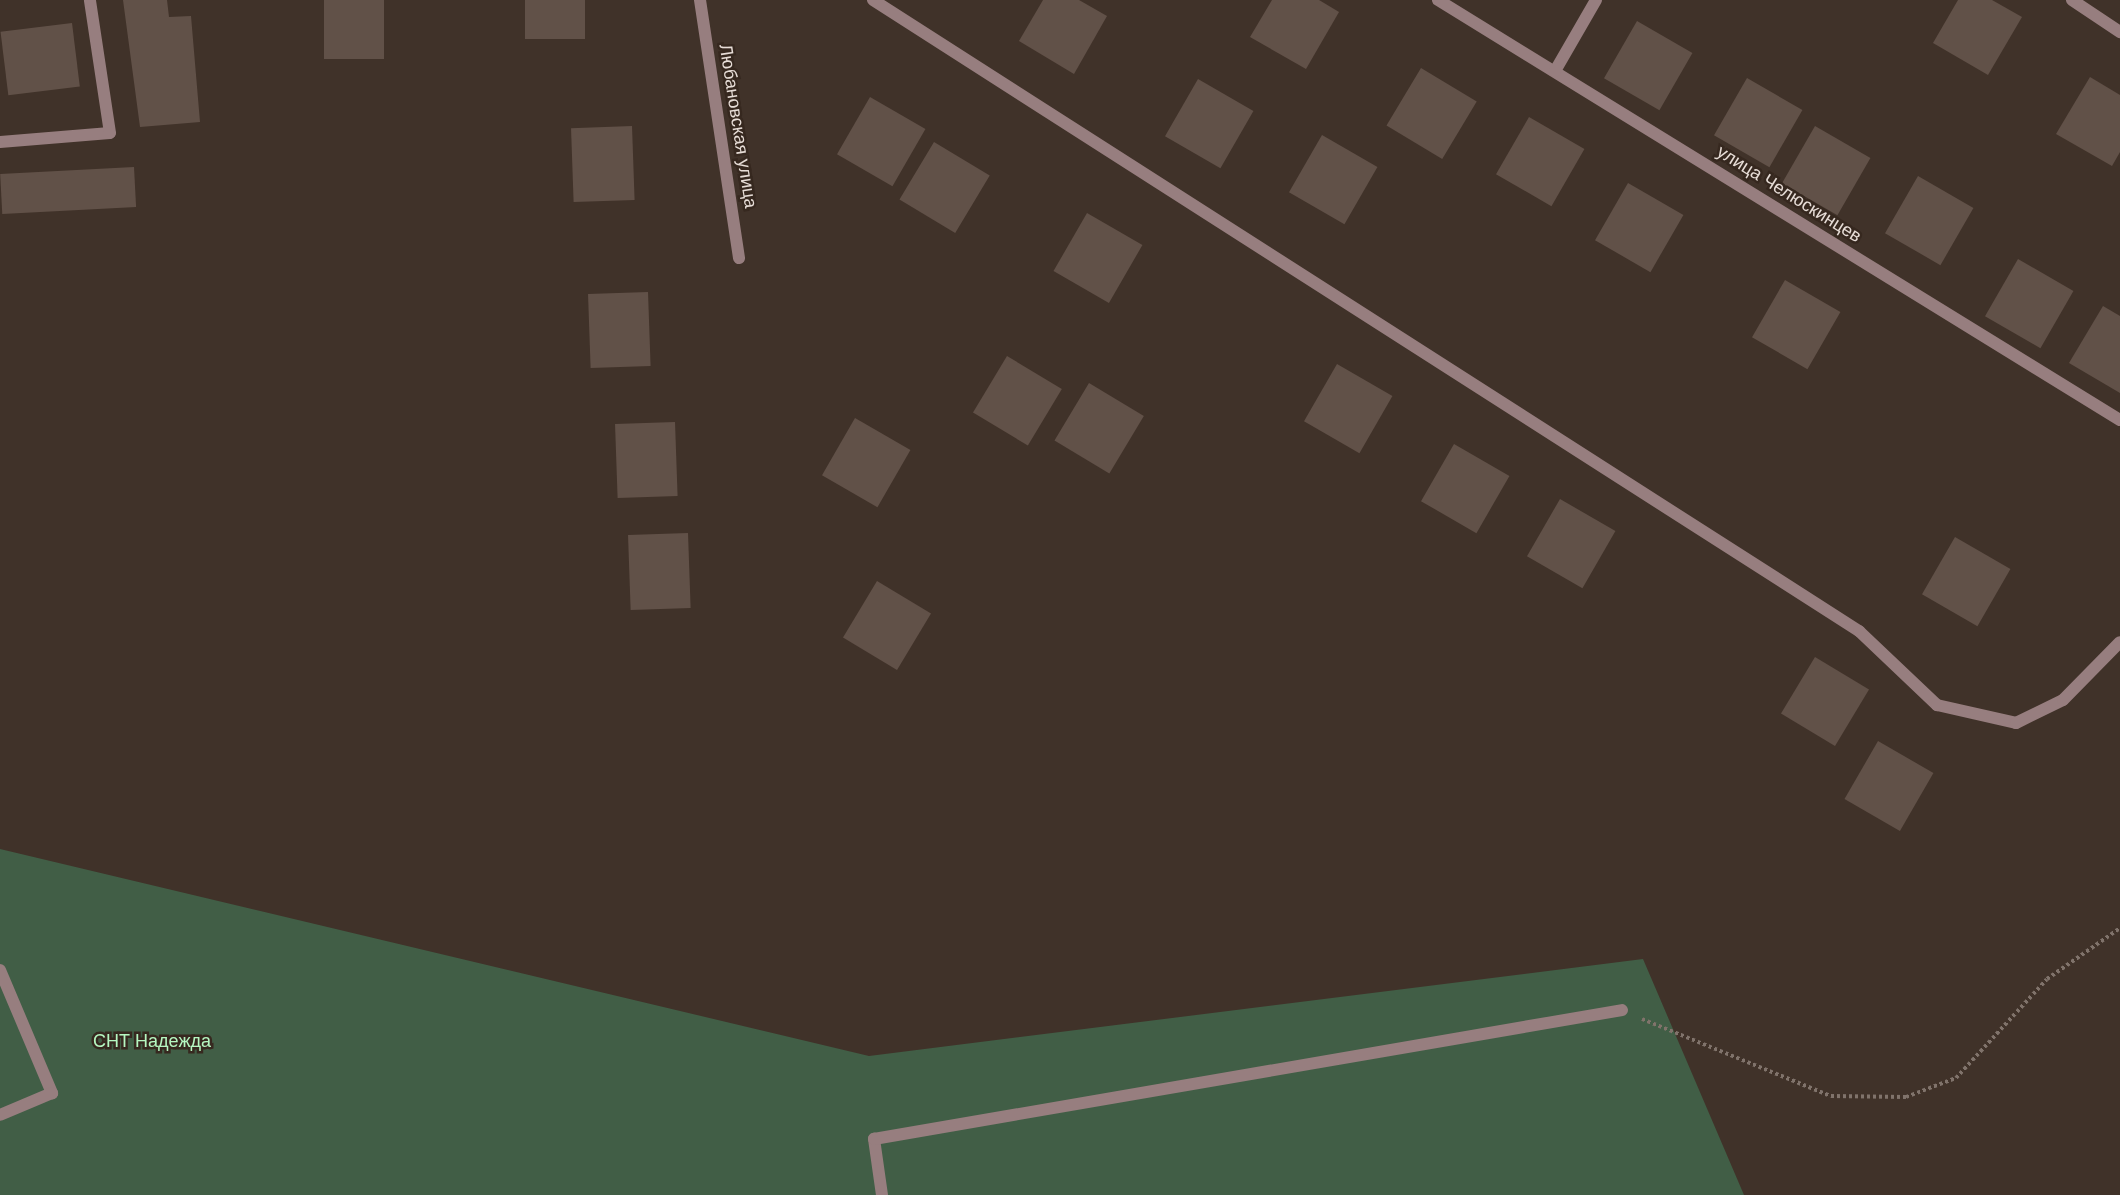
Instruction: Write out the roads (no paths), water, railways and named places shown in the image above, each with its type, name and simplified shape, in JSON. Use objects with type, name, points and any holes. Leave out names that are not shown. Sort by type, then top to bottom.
[{"type":"street","points":[[0,142],[110,133],[90,0]]},
{"type":"street","name":"Любановская улица","points":[[700,0],[739,258]]},
{"type":"street","points":[[873,0],[1859,631],[1937,705],[2016,723],[2062,700],[2120,642]]},
{"type":"street","name":"улица Челюскинцев","points":[[1438,0],[2120,420]]},
{"type":"street","points":[[1555,71],[1596,0]]},
{"type":"street","points":[[2072,0],[2120,32]]},
{"type":"street","points":[[0,970],[52,1093],[0,1115]]},
{"type":"street","points":[[882,1195],[874,1139],[1623,1010]]},
{"type":"park label","name":"СНТ Надежда","points":[[152,1041]]}]
